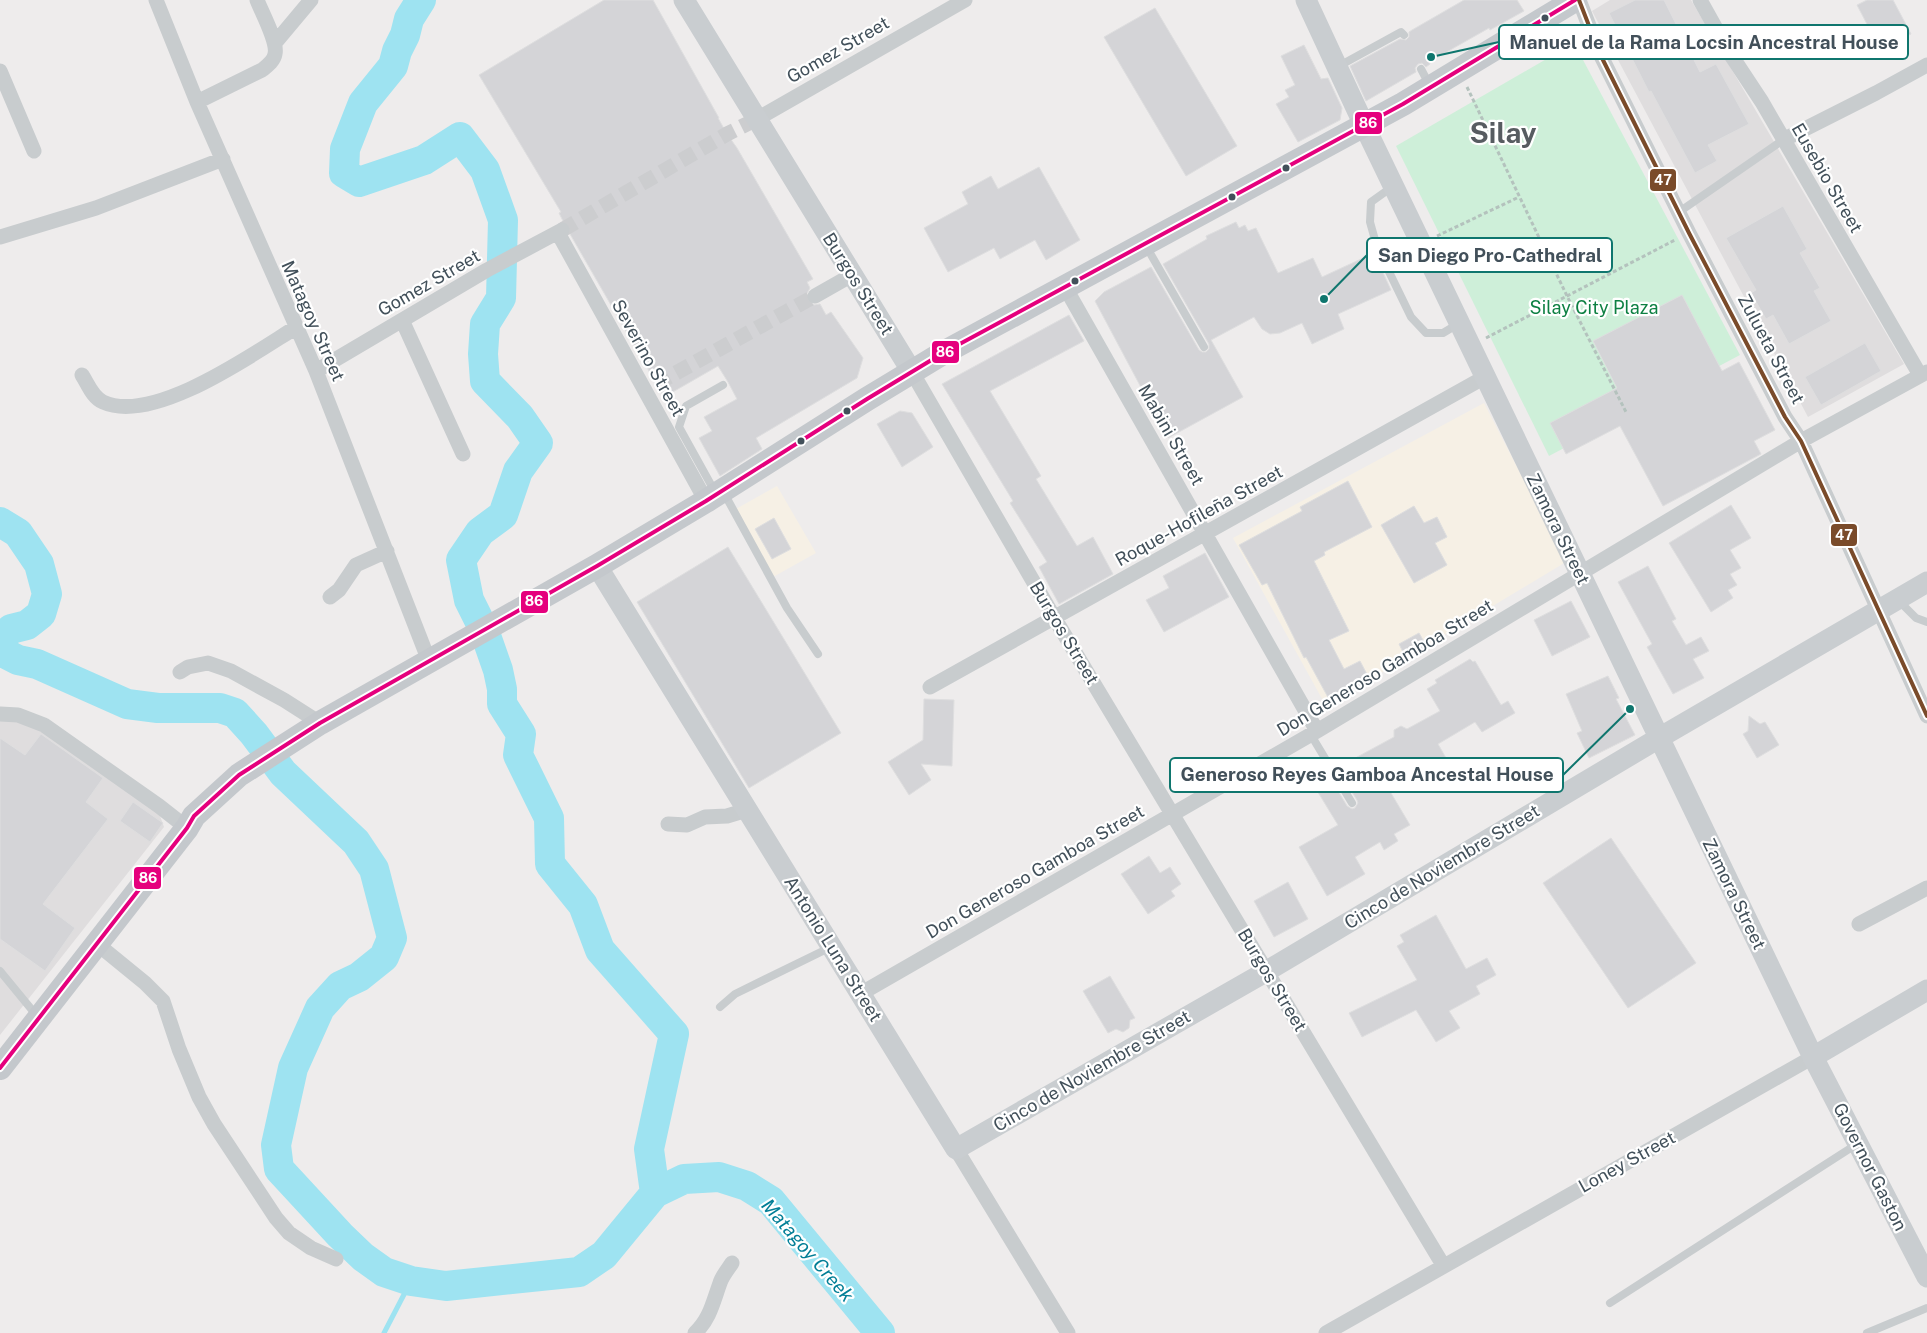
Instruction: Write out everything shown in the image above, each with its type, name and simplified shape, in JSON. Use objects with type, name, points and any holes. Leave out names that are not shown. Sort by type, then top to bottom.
[{"type":"main road","points":[[0,1068],[194,816],[239,774],[320,723],[597,566],[715,496],[943,353],[1364,125],[1426,79],[1459,71],[1575,0]]},
{"type":"street","name":"Matagoy Street","points":[[156,0],[197,102],[295,328],[316,371],[429,661]]},
{"type":"street","points":[[197,102],[262,70],[275,55],[275,43],[257,0]]},
{"type":"street","points":[[275,43],[312,0]]},
{"type":"street","name":"Burgos Street","points":[[684,0],[912,372],[1055,619],[1443,1266]]},
{"type":"street","name":"Gomez Street","points":[[757,119],[965,0]]},
{"type":"street","name":"Zamora Street","points":[[1306,0],[1393,186],[1813,1056]]},
{"type":"street","name":"Zulueta Street","points":[[1579,0],[1600,54],[1689,232],[1785,417],[1801,441],[1927,716]]},
{"type":"street","name":"Eusebio Street","points":[[1700,0],[1729,52],[1762,102],[1924,373]]},
{"type":"street","points":[[1783,140],[1927,65]]},
{"type":"street","points":[[0,71],[34,151]]},
{"type":"street","points":[[0,237],[96,208],[223,159]]},
{"type":"street","name":"Gomez Street","points":[[316,371],[487,270],[560,231]]},
{"type":"street","name":"Severino Street","points":[[560,231],[715,496]]},
{"type":"street","points":[[815,296],[852,275]]},
{"type":"street","name":"Mabini Street","points":[[1066,287],[1314,733]]},
{"type":"street","points":[[402,320],[463,454]]},
{"type":"street","points":[[82,375],[94,394],[101,401],[113,405],[131,406],[158,401],[202,384],[295,328]]},
{"type":"street","name":"Don Generoso Gamboa Street","points":[[860,994],[1314,733],[1801,441],[1924,373]]},
{"type":"street","name":"Roque-Hofileña Street","points":[[930,687],[1055,619],[1485,377]]},
{"type":"street","points":[[330,597],[339,590],[356,565],[387,551]]},
{"type":"street","name":"Antonio Luna Street","points":[[597,566],[1068,1333]]},
{"type":"street","name":"Cinco de Noviembre Street","points":[[956,1149],[1267,972],[1659,738],[1927,582]]},
{"type":"street","points":[[180,672],[188,667],[208,663],[231,671],[284,700],[320,723]]},
{"type":"street","points":[[0,714],[18,715],[44,725],[159,806],[186,828]]},
{"type":"street","points":[[668,824],[687,825],[705,817],[727,816],[747,810]]},
{"type":"street","points":[[1859,924],[1927,888]]},
{"type":"street","points":[[96,943],[145,983],[163,1001],[179,1049],[199,1098],[276,1218],[290,1233],[311,1248],[336,1259]]},
{"type":"street","name":"Loney Street","points":[[1326,1333],[1927,990]]},
{"type":"street","name":"Governor Gaston","points":[[1813,1056],[1927,1277]]},
{"type":"street","points":[[695,1333],[705,1324],[716,1298],[720,1282],[732,1263]]},
{"type":"lane","points":[[1337,67],[1401,32],[1404,35]]},
{"type":"lane","points":[[1679,212],[1783,140]]},
{"type":"lane","points":[[1393,186],[1371,202],[1370,222],[1381,255],[1411,317],[1426,333],[1443,333],[1460,323]]},
{"type":"lane","points":[[1145,244],[1204,347]]},
{"type":"lane","points":[[722,385],[686,406],[679,427],[715,496],[818,654]]},
{"type":"lane","points":[[1897,599],[1916,618],[1927,622]]},
{"type":"lane","points":[[1314,733],[1352,803]]},
{"type":"lane","points":[[720,1007],[736,994],[831,947]]},
{"type":"lane","points":[[0,971],[38,1018]]},
{"type":"lane","points":[[1610,1303],[1857,1144]]},
{"type":"lane","points":[[1867,1333],[1927,1308]]},
{"type":"path","points":[[1459,71],[1567,296],[1626,412]]},
{"type":"path","points":[[1421,244],[1519,196]]},
{"type":"path","points":[[1470,346],[1689,232]]},
{"type":"shaded area","points":[[1610,0],[1691,0],[1904,364],[1808,417],[1592,11]]},
{"type":"shaded area","points":[[1484,403],[1566,562],[1326,706],[1233,538]]},
{"type":"shaded area","points":[[777,486],[816,553],[773,577],[734,510]]},
{"type":"shaded area","points":[[0,720],[32,722],[159,813],[164,827],[0,1035]]},
{"type":"green space","name":"Silay City Plaza","points":[[1574,43],[1740,355],[1549,456],[1396,146]]},
{"type":"building","points":[[604,0],[653,0],[727,134],[813,279],[807,282],[810,288],[806,295],[807,301],[814,305],[820,304],[826,315],[831,312],[863,358],[857,378],[756,438],[762,449],[720,476],[699,438],[712,431],[704,417],[737,399],[728,382],[718,366],[664,397],[570,234],[570,225],[563,221],[559,213],[561,212],[479,75]]},
{"type":"building","points":[[1464,0],[1517,0],[1524,11],[1490,30],[1489,28],[1429,62],[1430,64],[1426,67],[1422,63],[1418,64],[1415,68],[1416,72],[1366,101],[1350,66],[1400,39],[1406,40],[1409,37],[1409,32]]},
{"type":"building","points":[[1635,0],[1664,0],[1700,72],[1716,64],[1749,124],[1708,145],[1717,161],[1695,173],[1651,91],[1649,92],[1609,13]]},
{"type":"building","points":[[1867,0],[1893,0],[1911,34],[1880,49],[1857,5]]},
{"type":"building","points":[[1155,8],[1237,146],[1186,176],[1104,37]]},
{"type":"building","points":[[1304,45],[1321,79],[1328,78],[1342,108],[1340,120],[1298,142],[1276,104],[1289,97],[1285,90],[1295,85],[1281,56]]},
{"type":"building","points":[[1039,167],[1080,240],[1046,260],[1035,240],[1000,259],[994,248],[948,272],[924,228],[968,204],[962,192],[991,176],[998,189]]},
{"type":"building","points":[[1783,206],[1807,249],[1800,253],[1820,288],[1814,291],[1831,321],[1789,344],[1773,315],[1766,319],[1751,293],[1756,290],[1726,238]]},
{"type":"building","points":[[1236,222],[1239,228],[1245,225],[1248,231],[1256,228],[1278,273],[1313,258],[1322,277],[1374,253],[1391,290],[1338,314],[1344,329],[1312,344],[1302,323],[1280,333],[1270,334],[1262,329],[1254,317],[1211,340],[1243,397],[1168,438],[1095,301],[1104,292],[1151,267],[1199,350],[1206,352],[1209,349],[1209,344],[1163,264],[1207,239],[1206,236]]},
{"type":"building","points":[[1682,295],[1722,371],[1739,362],[1775,430],[1754,441],[1761,454],[1663,506],[1620,426],[1566,454],[1550,423],[1617,388],[1593,341]]},
{"type":"building","points":[[1069,315],[1084,341],[990,391],[1041,476],[1036,479],[1077,546],[1093,537],[1113,574],[1059,604],[1039,567],[1047,562],[1010,503],[1013,501],[942,384]]},
{"type":"building","points":[[1865,343],[1881,371],[1821,405],[1805,377]]},
{"type":"building","points":[[900,411],[912,413],[933,447],[902,467],[877,424]]},
{"type":"building","points":[[1348,481],[1372,527],[1324,552],[1325,555],[1314,561],[1349,631],[1329,640],[1344,669],[1360,661],[1370,680],[1330,701],[1306,657],[1304,658],[1267,583],[1262,585],[1239,545],[1302,511],[1300,507]]},
{"type":"building","points":[[1731,505],[1751,538],[1730,550],[1741,568],[1730,574],[1737,585],[1728,590],[1733,598],[1711,612],[1669,543]]},
{"type":"building","points":[[1414,506],[1424,523],[1437,517],[1447,537],[1435,543],[1447,565],[1414,583],[1381,525]]},
{"type":"building","points":[[774,518],[791,549],[772,559],[755,529]]},
{"type":"building","points":[[728,547],[841,733],[749,788],[637,602]]},
{"type":"building","points":[[1205,553],[1229,597],[1164,632],[1146,600],[1169,588],[1163,576]]},
{"type":"building","points":[[1648,566],[1676,619],[1672,621],[1686,645],[1701,637],[1709,651],[1693,659],[1704,678],[1673,694],[1647,647],[1652,644],[1618,582]]},
{"type":"building","points":[[1571,601],[1590,637],[1552,656],[1534,620]]},
{"type":"building","points":[[1419,633],[1427,647],[1406,658],[1399,644]]},
{"type":"building","points":[[1470,659],[1473,662],[1475,661],[1501,705],[1508,701],[1515,713],[1482,732],[1475,722],[1438,744],[1446,758],[1424,771],[1420,763],[1385,783],[1410,825],[1394,834],[1398,841],[1384,850],[1380,842],[1355,857],[1365,874],[1327,896],[1299,847],[1338,825],[1313,784],[1328,774],[1347,806],[1352,809],[1355,808],[1358,803],[1357,800],[1337,768],[1394,737],[1394,730],[1401,726],[1407,729],[1440,711],[1427,689],[1437,683],[1435,680]]},
{"type":"building","points":[[1608,676],[1619,698],[1616,699],[1635,735],[1589,758],[1577,733],[1582,731],[1566,694]]},
{"type":"building","points":[[924,699],[954,700],[952,766],[921,764],[931,780],[909,795],[888,762],[923,740]]},
{"type":"building","points":[[1749,716],[1760,724],[1765,722],[1779,745],[1757,758],[1743,734],[1748,731]]},
{"type":"building","points":[[41,734],[103,778],[86,802],[108,819],[43,904],[75,928],[45,971],[0,939],[0,738],[25,755]]},
{"type":"building","points":[[133,802],[163,823],[150,842],[120,821]]},
{"type":"building","points":[[1611,838],[1696,963],[1628,1008],[1543,883]]},
{"type":"building","points":[[1149,856],[1160,873],[1170,867],[1181,884],[1171,891],[1175,896],[1148,914],[1121,874]]},
{"type":"building","points":[[1288,882],[1308,919],[1274,937],[1254,901]]},
{"type":"building","points":[[1436,915],[1466,969],[1487,958],[1496,975],[1476,986],[1480,994],[1449,1011],[1460,1028],[1436,1042],[1416,1010],[1362,1037],[1349,1013],[1417,980],[1397,946],[1404,942],[1400,935]]},
{"type":"building","points":[[1110,976],[1135,1018],[1130,1020],[1129,1028],[1123,1032],[1116,1029],[1108,1033],[1083,991]]},
{"type":"waterway","points":[[421,0],[409,19],[393,66],[363,103],[345,149],[344,173],[359,182],[424,160],[460,137],[485,170],[503,220],[501,298],[485,324],[483,354],[485,381],[520,417],[538,443],[518,471],[503,515],[480,532],[461,560],[469,600],[484,630],[498,670],[502,689],[502,704],[521,734],[518,755],[549,818],[550,864],[583,905],[600,950],[674,1034],[649,1149],[655,1193]]},
{"type":"waterway","name":"Matagoy Creek","points":[[0,522],[18,533],[39,564],[47,594],[41,614],[27,625],[11,629],[3,636],[4,653],[18,660],[37,664],[127,704],[158,708],[220,708],[235,713],[254,734],[283,773],[356,842],[374,869],[392,938],[384,957],[359,977],[340,986],[320,1008],[293,1068],[276,1145],[279,1169],[363,1257],[384,1272],[411,1281],[446,1286],[579,1272],[604,1255],[655,1193],[684,1179],[719,1177],[747,1186],[771,1201],[880,1333]]},
{"type":"waterway","points":[[384,1333],[411,1281]]},
{"type":"tunnel","points":[[562,230],[727,134],[757,119]]},
{"type":"tunnel","points":[[656,384],[815,296]]},
{"type":"transit line","name":"86","points":[[0,1068],[187,828],[194,816],[239,775],[320,723],[597,566],[706,501],[943,353],[1403,104],[1575,0]]},
{"type":"transit line","name":"47","points":[[1579,0],[1600,54],[1689,233],[1785,417],[1801,441],[1927,716]]},
{"type":"place","name":"Manuel de la Rama Locsin Ancestral House","points":[[1431,57]]},
{"type":"place","name":"San Diego Pro-Cathedral","points":[[1324,299]]},
{"type":"place","name":"Generoso Reyes Gamboa Ancestal House","points":[[1630,709]]},
{"type":"district","name":"Silay","points":[[1503,133]]}]
